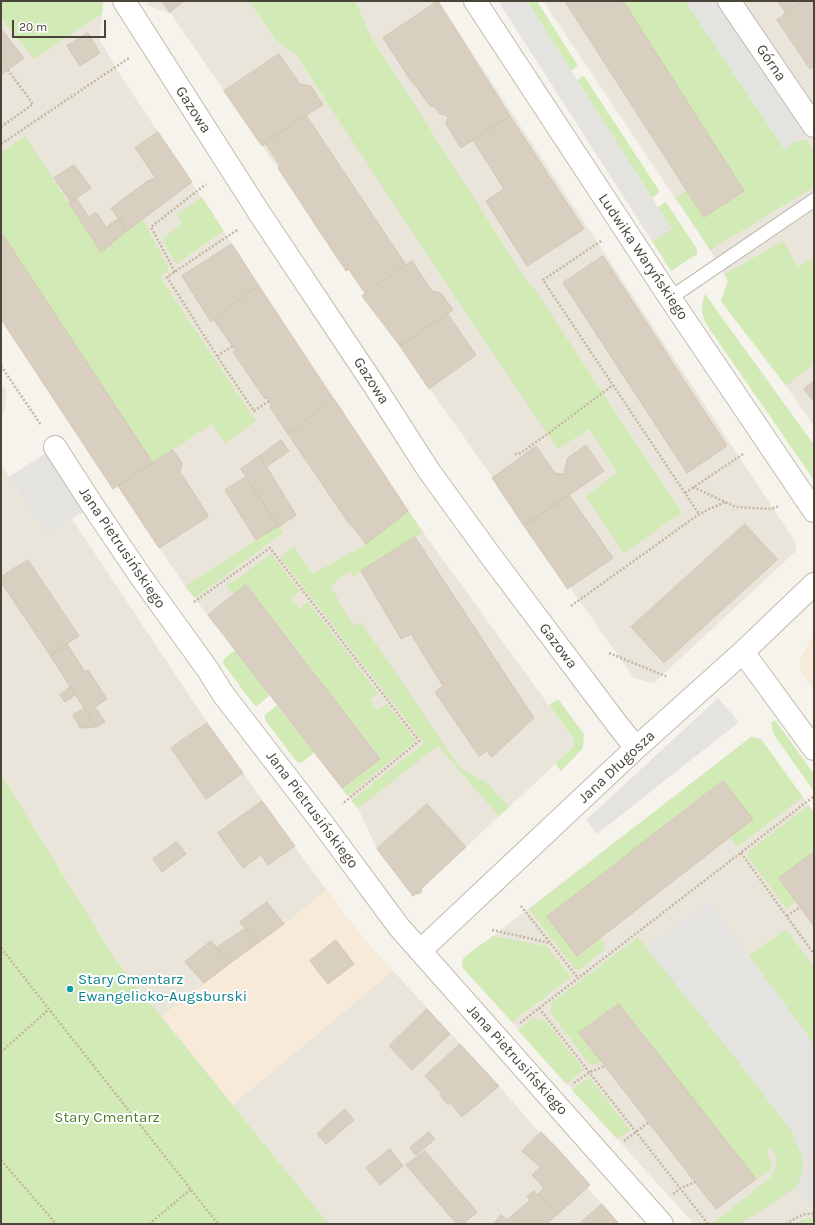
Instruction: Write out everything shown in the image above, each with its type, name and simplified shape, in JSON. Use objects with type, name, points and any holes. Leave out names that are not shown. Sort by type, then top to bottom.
[{"type":"street","name":"Gazowa","points":[[124,1],[260,214],[374,385],[429,471],[494,561],[636,748]]},
{"type":"street","name":"Ludwika Waryńskiego","points":[[475,1],[670,298],[814,511]]},
{"type":"street","name":"Górna","points":[[729,1],[814,126]]},
{"type":"street","name":"Jana Pietrusińskiego","points":[[55,447],[115,538],[208,670],[223,694],[320,820],[399,927],[662,1224]]},
{"type":"street","name":"Jana Długosza","points":[[420,951],[636,748],[743,652],[814,584]]},
{"type":"street","points":[[743,652],[814,749]]},
{"type":"lane","points":[[670,298],[814,200]]},
{"type":"path","points":[[1,144],[151,44]]},
{"type":"path","points":[[1,127],[33,104],[8,70]]},
{"type":"path","points":[[175,272],[151,227],[206,184]]},
{"type":"path","points":[[237,230],[167,277],[254,411],[269,401]]},
{"type":"path","points":[[601,241],[543,280],[699,514]]},
{"type":"path","points":[[217,356],[233,346]]},
{"type":"path","points":[[1,366],[55,447]]},
{"type":"path","points":[[515,454],[519,454],[542,438],[613,385]]},
{"type":"path","points":[[685,493],[744,454]]},
{"type":"path","points":[[693,487],[736,507],[771,509],[779,506]]},
{"type":"path","points":[[571,606],[699,514],[726,502]]},
{"type":"path","points":[[196,600],[270,548],[419,742],[349,798]]},
{"type":"path","points":[[609,653],[668,677]]},
{"type":"path","points":[[518,1025],[812,797]]},
{"type":"path","points":[[741,853],[814,954]]},
{"type":"path","points":[[521,906],[578,978]]},
{"type":"path","points":[[787,916],[800,907]]},
{"type":"path","points":[[492,930],[550,943]]},
{"type":"path","points":[[1,948],[218,1224]]},
{"type":"path","points":[[539,1008],[708,1224]]},
{"type":"path","points":[[1,1052],[49,1009]]},
{"type":"path","points":[[572,1085],[590,1072],[605,1066]]},
{"type":"path","points":[[624,1141],[649,1122]]},
{"type":"path","points":[[1,1160],[56,1224]]},
{"type":"path","points":[[671,1196],[681,1188],[695,1182]]},
{"type":"path","points":[[149,1224],[191,1189]]},
{"type":"path","points":[[786,1224],[801,1215],[810,1213],[814,1214]]},
{"type":"shaded area","points":[[1,1],[103,1],[100,40],[119,73],[423,532],[574,740],[574,746],[413,896],[377,849],[358,808],[185,586],[118,486],[1,319]]},
{"type":"shaded area","points":[[146,1],[438,1],[796,543],[796,551],[654,683],[634,678],[435,396],[171,14],[149,6]]},
{"type":"shaded area","points":[[498,1],[527,1],[672,229],[652,241]]},
{"type":"shaded area","points":[[543,1],[814,1],[814,426],[786,386],[721,301],[728,281],[710,250]]},
{"type":"shaded area","points":[[685,1],[715,1],[805,135],[785,149]]},
{"type":"shaded area","points":[[1,383],[7,392],[4,414],[1,416]]},
{"type":"shaded area","points":[[55,447],[93,506],[46,535],[9,477]]},
{"type":"shaded area","points":[[1,464],[46,535],[72,519],[205,719],[300,854],[361,936],[499,1086],[619,1224],[329,1224],[117,962],[1,774]]},
{"type":"shaded area","points":[[814,637],[814,690],[801,673],[800,660],[810,640]]},
{"type":"shaded area","points":[[718,698],[739,722],[597,834],[586,820]]},
{"type":"shaded area","points":[[751,737],[761,739],[814,813],[814,1224],[694,1224],[462,967],[463,959],[467,955]]},
{"type":"shaded area","points":[[327,890],[363,939],[393,971],[233,1105],[161,1016]]},
{"type":"shaded area","points":[[709,902],[814,1044],[814,1210],[796,1187],[803,1173],[803,1158],[792,1132],[742,1066],[646,948]]},
{"type":"green space","points":[[1,1],[103,1],[102,14],[34,59],[1,18]]},
{"type":"green space","points":[[249,1],[355,1],[370,35],[524,277],[533,287],[682,513],[623,553],[586,496],[617,473],[589,429],[558,449],[456,298],[296,55],[275,39]]},
{"type":"green space","points":[[527,1],[537,1],[578,66],[571,71]]},
{"type":"green space","points":[[623,1],[685,1],[784,149],[796,141],[807,140],[814,151],[814,187],[710,250],[675,197],[687,191],[704,217],[744,191]]},
{"type":"green space","points":[[584,76],[660,192],[652,198],[577,80]]},
{"type":"green space","points":[[25,136],[101,252],[143,220],[169,269],[160,277],[256,421],[225,443],[212,424],[153,463],[1,232],[1,152]]},
{"type":"green space","points":[[202,197],[224,231],[176,264],[162,239],[183,222],[177,215]]},
{"type":"green space","points":[[666,202],[697,249],[697,254],[671,271],[652,241],[672,229],[658,207]]},
{"type":"green space","points":[[783,241],[798,267],[814,258],[814,364],[786,386],[721,301],[728,281],[725,274]]},
{"type":"green space","points":[[705,294],[814,445],[814,480],[706,324],[702,309]]},
{"type":"green space","points":[[408,511],[423,532],[361,571],[354,577],[350,571],[330,586],[354,626],[361,622],[460,768],[487,783],[509,807],[499,816],[438,746],[358,808],[351,801],[424,743],[280,557],[294,547],[313,574],[366,544]]},
{"type":"green space","points":[[278,526],[283,533],[195,598],[185,586]]},
{"type":"green space","points":[[271,554],[300,591],[291,598],[300,609],[308,602],[378,693],[369,700],[378,710],[387,704],[416,741],[347,796],[342,788],[380,758],[247,585],[234,595],[227,586]]},
{"type":"green space","points":[[235,650],[270,695],[257,706],[254,705],[223,663],[224,659]]},
{"type":"green space","points":[[558,699],[584,734],[583,748],[561,771],[555,764],[574,746],[574,740],[549,705]]},
{"type":"green space","points":[[277,705],[314,753],[302,762],[297,762],[265,720],[265,715]]},
{"type":"green space","points":[[775,720],[814,774],[813,790],[774,735],[771,723]]},
{"type":"green space","points":[[751,737],[761,739],[803,797],[737,847],[730,837],[753,819],[723,781],[547,917],[577,955],[600,938],[605,945],[604,950],[579,970],[575,969],[529,909]]},
{"type":"green space","name":"Stary Cmentarz","points":[[1,774],[117,962],[329,1224],[1,1224]]},
{"type":"green space","points":[[809,805],[814,813],[814,852],[779,878],[796,901],[786,908],[748,857],[749,851]]},
{"type":"green space","points":[[786,929],[814,967],[814,1044],[749,956]]},
{"type":"green space","points":[[493,936],[546,946],[571,977],[512,1022],[462,967],[463,959],[467,955]]},
{"type":"green space","points":[[638,937],[742,1066],[792,1132],[803,1158],[803,1173],[796,1187],[740,1224],[713,1223],[771,1177],[777,1162],[771,1148],[767,1151],[771,1162],[770,1170],[756,1179],[619,1004],[580,1033],[601,1061],[598,1064],[590,1065],[551,1013],[551,1003]]},
{"type":"green space","points":[[533,1018],[545,1020],[584,1070],[566,1084],[518,1030]]},
{"type":"green space","points":[[589,1077],[630,1130],[617,1139],[572,1090]]},
{"type":"green space","points":[[814,1218],[814,1224],[796,1224],[803,1219]]},
{"type":"building","points":[[162,1],[184,1],[170,12]]},
{"type":"building","points":[[438,1],[510,116],[461,148],[446,124],[448,116],[440,114],[434,106],[431,107],[413,84],[383,38]]},
{"type":"building","points":[[565,1],[623,1],[744,191],[704,217]]},
{"type":"building","points":[[778,1],[804,1],[786,13]]},
{"type":"building","points":[[804,1],[814,1],[814,66],[810,69],[777,20]]},
{"type":"building","points":[[1,29],[24,58],[1,75]]},
{"type":"building","points":[[88,33],[100,53],[80,66],[67,46]]},
{"type":"building","points":[[279,54],[300,84],[311,86],[323,105],[262,146],[224,91]]},
{"type":"building","points":[[306,115],[406,265],[365,293],[349,269],[346,271],[322,235],[278,168],[280,166],[265,143]]},
{"type":"building","points":[[510,116],[584,229],[527,266],[486,201],[504,189],[473,140]]},
{"type":"building","points":[[158,132],[192,182],[127,231],[111,208],[155,177],[135,148]]},
{"type":"building","points":[[74,165],[91,188],[71,202],[54,178]]},
{"type":"building","points":[[76,198],[89,217],[96,212],[106,227],[119,218],[127,231],[101,252],[69,203]]},
{"type":"building","points":[[1,232],[153,463],[113,489],[1,319]]},
{"type":"building","points":[[232,244],[258,285],[211,322],[182,276]]},
{"type":"building","points":[[603,256],[727,446],[687,473],[563,283]]},
{"type":"building","points":[[412,261],[432,291],[441,293],[453,310],[400,346],[362,296]]},
{"type":"building","points":[[258,285],[333,399],[288,434],[270,407],[271,405],[269,401],[267,398],[265,399],[233,352],[236,351],[214,320]]},
{"type":"building","points":[[447,313],[476,355],[429,389],[400,346]]},
{"type":"building","points":[[814,381],[814,402],[804,389]]},
{"type":"building","points":[[334,399],[408,511],[366,544],[350,525],[288,434]]},
{"type":"building","points":[[281,440],[289,451],[266,467],[260,456]]},
{"type":"building","points":[[586,445],[604,471],[524,526],[492,478],[536,446],[555,473],[564,474],[567,459]]},
{"type":"building","points":[[173,450],[182,463],[180,472],[208,517],[159,548],[118,486]]},
{"type":"building","points":[[260,456],[296,515],[279,527],[241,469]]},
{"type":"building","points":[[246,477],[278,526],[256,540],[225,490]]},
{"type":"building","points":[[569,495],[613,558],[567,589],[524,526]]},
{"type":"building","points":[[745,524],[777,560],[664,663],[631,627]]},
{"type":"building","points":[[415,537],[534,718],[492,757],[487,751],[479,756],[435,692],[443,686],[411,634],[401,639],[361,571]]},
{"type":"building","points":[[28,560],[79,636],[50,655],[1,582],[1,577]]},
{"type":"building","points":[[246,585],[380,759],[342,788],[208,615]]},
{"type":"building","points":[[67,644],[85,672],[88,670],[107,699],[95,707],[105,722],[96,727],[50,655]]},
{"type":"building","points":[[70,687],[75,695],[65,702],[60,695]]},
{"type":"building","points":[[84,709],[96,727],[80,728],[73,715]]},
{"type":"building","points":[[207,723],[243,773],[206,799],[171,748]]},
{"type":"building","points":[[723,781],[753,819],[577,956],[547,917]]},
{"type":"building","points":[[262,801],[295,846],[268,865],[261,855],[243,868],[218,833]]},
{"type":"building","points":[[427,804],[466,847],[421,889],[422,891],[419,894],[417,893],[413,896],[377,849]]},
{"type":"building","points":[[177,842],[186,854],[162,872],[153,859]]},
{"type":"building","points":[[814,852],[814,926],[779,878]]},
{"type":"building","points":[[267,902],[284,924],[258,943],[240,922]]},
{"type":"building","points":[[245,929],[258,943],[230,963],[216,948]]},
{"type":"building","points":[[336,940],[354,964],[328,984],[310,961]]},
{"type":"building","points":[[211,941],[230,963],[204,983],[185,962]]},
{"type":"building","points":[[619,1004],[756,1179],[716,1209],[579,1033]]},
{"type":"building","points":[[427,1009],[450,1034],[412,1070],[389,1046]]},
{"type":"building","points":[[460,1044],[499,1086],[462,1117],[450,1103],[448,1105],[440,1095],[441,1093],[425,1076]]},
{"type":"building","points":[[345,1109],[354,1120],[326,1144],[317,1134]]},
{"type":"building","points":[[429,1132],[435,1139],[416,1155],[410,1148]]},
{"type":"building","points":[[541,1132],[590,1185],[558,1214],[538,1194],[544,1188],[532,1175],[540,1167],[522,1151]]},
{"type":"building","points":[[390,1149],[403,1166],[380,1185],[366,1168]]},
{"type":"building","points":[[425,1151],[477,1212],[463,1224],[457,1224],[406,1165]]},
{"type":"building","points":[[534,1191],[558,1214],[546,1224],[493,1224],[501,1215],[507,1220],[530,1200],[527,1197]]},
{"type":"building","points":[[602,1204],[619,1224],[579,1224]]},
{"type":"place","name":"Stary Cmentarz Ewangelicko-Augsburski","points":[[70,989]]}]
